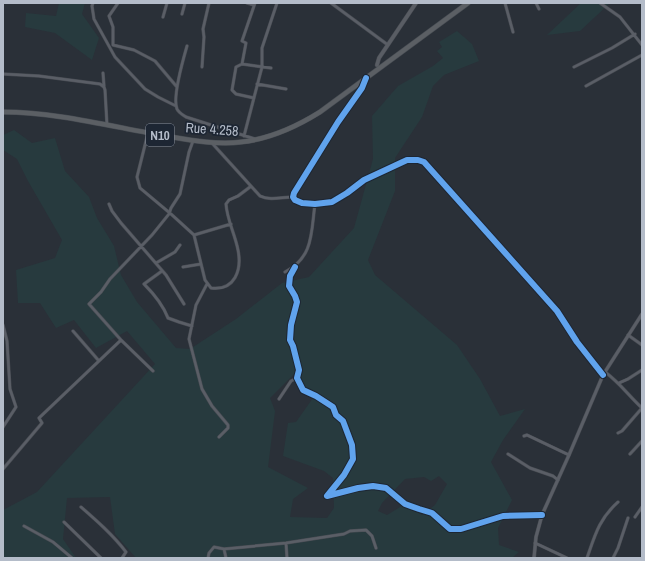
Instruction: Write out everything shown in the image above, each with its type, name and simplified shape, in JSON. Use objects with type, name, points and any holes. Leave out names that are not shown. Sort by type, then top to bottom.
[{"type":"highway","name":"N10","points":[[377,68],[468,3]]},
{"type":"highway","name":"Rue 4.258","points":[[3,112],[45,115],[193,140],[231,143],[278,134],[309,119],[366,78],[377,68]]},
{"type":"main road","points":[[377,68],[379,58],[416,3]]},
{"type":"street","points":[[93,3],[94,19],[115,57],[145,89],[176,106]]},
{"type":"street","points":[[118,3],[109,16],[113,27],[113,45],[134,50],[155,62],[177,87]]},
{"type":"street","points":[[163,17],[167,3]]},
{"type":"street","points":[[182,14],[185,3]]},
{"type":"street","points":[[202,67],[204,37],[203,29],[209,3]]},
{"type":"street","points":[[242,64],[246,43],[242,41],[255,4],[247,3]]},
{"type":"street","points":[[244,136],[262,67],[262,48],[277,3]]},
{"type":"street","points":[[331,3],[388,45]]},
{"type":"street","points":[[505,3],[513,32]]},
{"type":"street","points":[[536,3],[539,9]]},
{"type":"street","points":[[600,3],[620,17],[642,45]]},
{"type":"street","points":[[574,67],[612,48],[634,34]]},
{"type":"street","points":[[187,46],[177,87],[176,106],[178,112],[186,117],[257,139]]},
{"type":"street","points":[[586,86],[642,55]]},
{"type":"street","points":[[254,98],[236,94],[232,90],[236,67],[242,64],[271,68]]},
{"type":"street","points":[[103,72],[107,126]]},
{"type":"street","points":[[3,74],[89,81],[100,84],[104,87]]},
{"type":"street","points":[[293,197],[334,128],[362,88],[366,78]]},
{"type":"street","points":[[257,84],[286,89]]},
{"type":"street","points":[[148,133],[137,177],[140,188],[194,235],[207,284],[211,288],[221,288],[229,285],[236,276],[239,260],[238,250],[226,207],[227,202],[250,187]]},
{"type":"street","points":[[153,371],[121,340],[89,304],[170,213],[171,208],[180,194],[193,140]]},
{"type":"street","points":[[210,142],[250,187],[260,196],[266,199],[293,197],[299,202],[315,204],[332,202],[340,198],[364,180],[407,160],[418,160],[424,162],[556,311],[577,342],[604,374],[619,383],[627,394],[642,408],[618,434]]},
{"type":"street","points":[[110,204],[112,211],[156,263],[184,304]]},
{"type":"street","points":[[315,204],[310,245],[307,252],[290,276],[289,286],[297,302],[291,325],[290,340],[299,370],[297,378],[303,390],[333,407],[336,415],[343,422],[352,445],[353,459],[344,475],[327,496],[358,488],[373,486],[386,488],[405,504],[419,510],[432,513],[450,529],[462,529],[503,516],[542,515]]},
{"type":"street","points":[[194,235],[231,224]]},
{"type":"street","points":[[156,263],[175,252],[180,245]]},
{"type":"street","points":[[183,266],[201,264]]},
{"type":"street","points":[[285,272],[295,267]]},
{"type":"street","points":[[162,271],[144,284],[154,294],[163,307],[168,318],[192,326]]},
{"type":"street","points":[[207,284],[196,305],[189,339],[202,390],[212,406],[228,425],[228,428],[219,437]]},
{"type":"street","points":[[534,558],[542,515],[604,374],[642,314]]},
{"type":"street","points":[[3,325],[7,341],[10,389],[16,407],[3,427]]},
{"type":"street","points":[[73,331],[99,361]]},
{"type":"street","points":[[628,335],[642,345]]},
{"type":"street","points":[[3,469],[42,423],[39,418],[121,340]]},
{"type":"street","points":[[619,383],[642,370]]},
{"type":"street","points":[[279,398],[291,381],[297,378]]},
{"type":"street","points":[[524,436],[527,435],[569,456]]},
{"type":"street","points":[[630,454],[642,441]]},
{"type":"street","points":[[508,454],[530,468],[553,476],[558,480]]},
{"type":"street","points":[[587,558],[601,521],[608,511],[618,502]]},
{"type":"street","points":[[81,507],[99,522],[120,544],[126,552],[122,558]]},
{"type":"street","points":[[635,517],[642,507]]},
{"type":"street","points":[[613,558],[628,518]]},
{"type":"street","points":[[64,522],[101,558]]},
{"type":"street","points":[[24,526],[53,542],[72,558]]},
{"type":"street","points":[[208,558],[209,553],[214,547],[224,549],[286,543],[344,534],[350,531],[366,530],[372,536],[376,548]]},
{"type":"street","points":[[286,543],[287,558]]},
{"type":"street","points":[[536,544],[567,558]]},
{"type":"street","points":[[224,549],[226,558]]},
{"type":"green space","points":[[59,3],[85,3],[82,14],[99,38],[92,60],[55,33],[25,27],[26,13],[56,16]]},
{"type":"green space","points":[[581,3],[610,3],[580,31],[547,35]]},
{"type":"green space","points":[[457,31],[472,44],[479,61],[444,75],[433,86],[422,117],[395,158],[395,191],[368,260],[375,275],[457,345],[480,379],[500,416],[525,409],[503,440],[491,462],[512,500],[498,528],[499,545],[519,552],[512,558],[136,558],[115,534],[110,497],[67,498],[63,539],[76,558],[3,558],[3,510],[37,492],[155,364],[127,331],[96,348],[74,320],[56,328],[40,303],[18,303],[16,270],[55,258],[62,240],[17,159],[3,150],[3,135],[14,130],[32,143],[55,138],[65,171],[89,197],[97,218],[114,246],[121,275],[137,302],[176,348],[190,349],[236,319],[282,283],[309,277],[354,228],[373,159],[372,116],[398,86],[433,66],[443,58],[437,51],[442,47],[439,42]],"holes":[[[294,374],[303,390],[313,398],[296,422],[288,423],[283,456],[324,471],[333,478],[334,508],[327,518],[290,517],[293,499],[308,488],[268,467],[275,411],[270,398]],[[439,476],[447,484],[435,505],[422,515],[405,504],[387,515],[378,511],[382,503],[405,479],[424,477],[431,481]]]},
{"type":"cycle path","points":[[366,78],[362,88],[338,122],[294,193],[293,197],[295,200],[302,203],[315,204],[332,202],[364,180],[407,160],[418,160],[424,162],[557,311],[577,342],[603,375]]},
{"type":"cycle path","points":[[295,267],[290,276],[289,286],[297,302],[291,325],[290,340],[299,370],[297,378],[303,390],[333,407],[336,415],[343,421],[352,445],[353,459],[344,475],[327,496],[358,488],[373,486],[386,488],[405,504],[432,513],[450,529],[461,529],[503,516],[542,515]]}]
